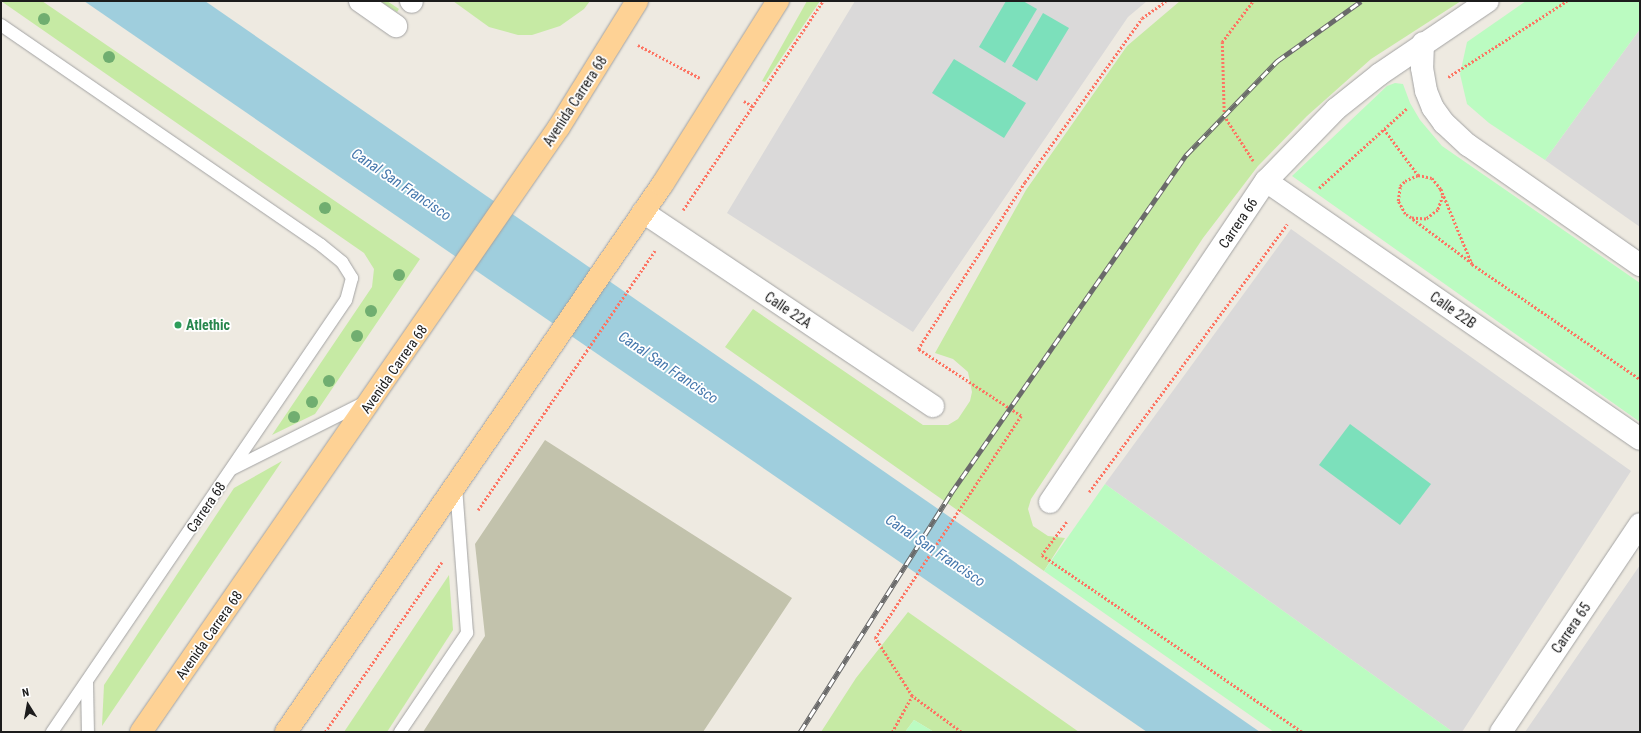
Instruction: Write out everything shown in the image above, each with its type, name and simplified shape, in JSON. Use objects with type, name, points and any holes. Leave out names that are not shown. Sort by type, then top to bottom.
[{"type":"main road","name":"Avenida Carrera 68","points":[[142,732],[514,194],[618,34],[637,1]]},
{"type":"main road","points":[[286,732],[643,212],[778,1]]},
{"type":"street","points":[[360,1],[396,26]]},
{"type":"street","name":"Carrera 66","points":[[1050,502],[1266,181],[1336,109],[1380,74],[1423,43],[1488,1]]},
{"type":"street","points":[[1423,43],[1422,68],[1426,91],[1433,108],[1444,123],[1468,145],[1640,265]]},
{"type":"street","name":"Calle 22B","points":[[1266,181],[1640,439]]},
{"type":"street","name":"Calle 22A","points":[[643,212],[934,406]]},
{"type":"street","name":"Carrera 65","points":[[1501,732],[1640,524]]},
{"type":"lane","name":"Carrera 68","points":[[1,25],[321,245],[342,262],[352,278],[346,300],[52,732]]},
{"type":"lane","points":[[230,470],[375,397]]},
{"type":"lane","points":[[400,732],[467,633],[455,486]]},
{"type":"lane","points":[[87,682],[88,732]]},
{"type":"path","points":[[579,364],[754,107],[823,1]]},
{"type":"path","points":[[961,732],[912,696],[875,638],[1022,416],[918,349],[1025,182],[1142,18],[1166,1]]},
{"type":"path","points":[[1253,1],[1222,42],[1224,116],[1266,181]]},
{"type":"path","points":[[1085,498],[1301,205],[1426,91],[1567,1]]},
{"type":"path","points":[[618,34],[754,107]]},
{"type":"path","points":[[1384,129],[1418,175]]},
{"type":"path","points":[[1472,264],[1441,189],[1432,178],[1418,175],[1405,181],[1398,194],[1400,208],[1411,218],[1472,264],[1640,379]]},
{"type":"path","points":[[1411,218],[1419,219],[1433,215],[1442,204],[1441,189]]},
{"type":"path","points":[[1070,517],[1042,555],[1302,732]]},
{"type":"path","points":[[892,732],[912,696]]},
{"type":"shaded area","points":[[855,1],[1147,1],[1128,17],[913,332],[727,213]]},
{"type":"shaded area","points":[[1640,29],[1640,227],[1545,160]]},
{"type":"shaded area","points":[[1291,229],[1631,471],[1462,732],[1453,732],[1105,484]]},
{"type":"shaded area","points":[[545,440],[792,598],[703,732],[423,732],[485,636],[475,544]]},
{"type":"shaded area","points":[[1640,565],[1640,732],[1525,732]]},
{"type":"green space","points":[[1,1],[42,1],[420,259],[315,414],[272,435],[372,287],[374,269],[364,253]]},
{"type":"green space","points":[[380,1],[387,1],[399,9],[397,12]]},
{"type":"green space","points":[[453,1],[590,1],[584,9],[560,26],[532,35],[518,35],[489,27]]},
{"type":"green space","points":[[807,1],[820,1],[765,82],[762,81]]},
{"type":"green space","points":[[1006,1],[1023,1],[1037,9],[1005,63],[979,47]]},
{"type":"green space","points":[[1180,1],[1461,1],[1371,59],[1307,116],[1258,166],[1203,238],[1031,499],[1028,509],[1033,526],[1048,536],[1065,538],[1044,571],[725,347],[753,309],[923,425],[948,425],[958,419],[970,401],[972,392],[968,372],[953,359],[935,353],[1026,190],[1127,46]]},
{"type":"green space","points":[[1526,1],[1640,1],[1640,29],[1545,160],[1489,123],[1467,104],[1460,74],[1467,42]]},
{"type":"green space","points":[[1043,13],[1069,28],[1037,81],[1012,66]]},
{"type":"green space","points":[[954,59],[1026,103],[1004,138],[932,93]]},
{"type":"green space","points":[[1395,83],[1403,84],[1410,103],[1420,120],[1442,146],[1640,283],[1640,422],[1292,176],[1387,86]]},
{"type":"green space","points":[[1350,424],[1431,484],[1400,525],[1319,465]]},
{"type":"green space","points":[[282,461],[102,726],[104,685],[234,488]]},
{"type":"green space","points":[[1105,484],[1453,732],[1274,732],[1044,571]]},
{"type":"green space","points":[[449,575],[453,630],[387,732],[344,732]]},
{"type":"green space","points":[[908,612],[1079,732],[934,732],[914,720],[905,732],[821,732],[856,678]]},
{"type":"green space","points":[[914,720],[934,732],[905,732]]},
{"type":"water","name":"Canal San Francisco","points":[[84,1],[205,1],[1260,732],[1147,732]]},
{"type":"railway","points":[[800,732],[951,493],[1186,155],[1277,61],[1361,1]]},
{"type":"place","name":"Atlethic","points":[[178,325]]}]
